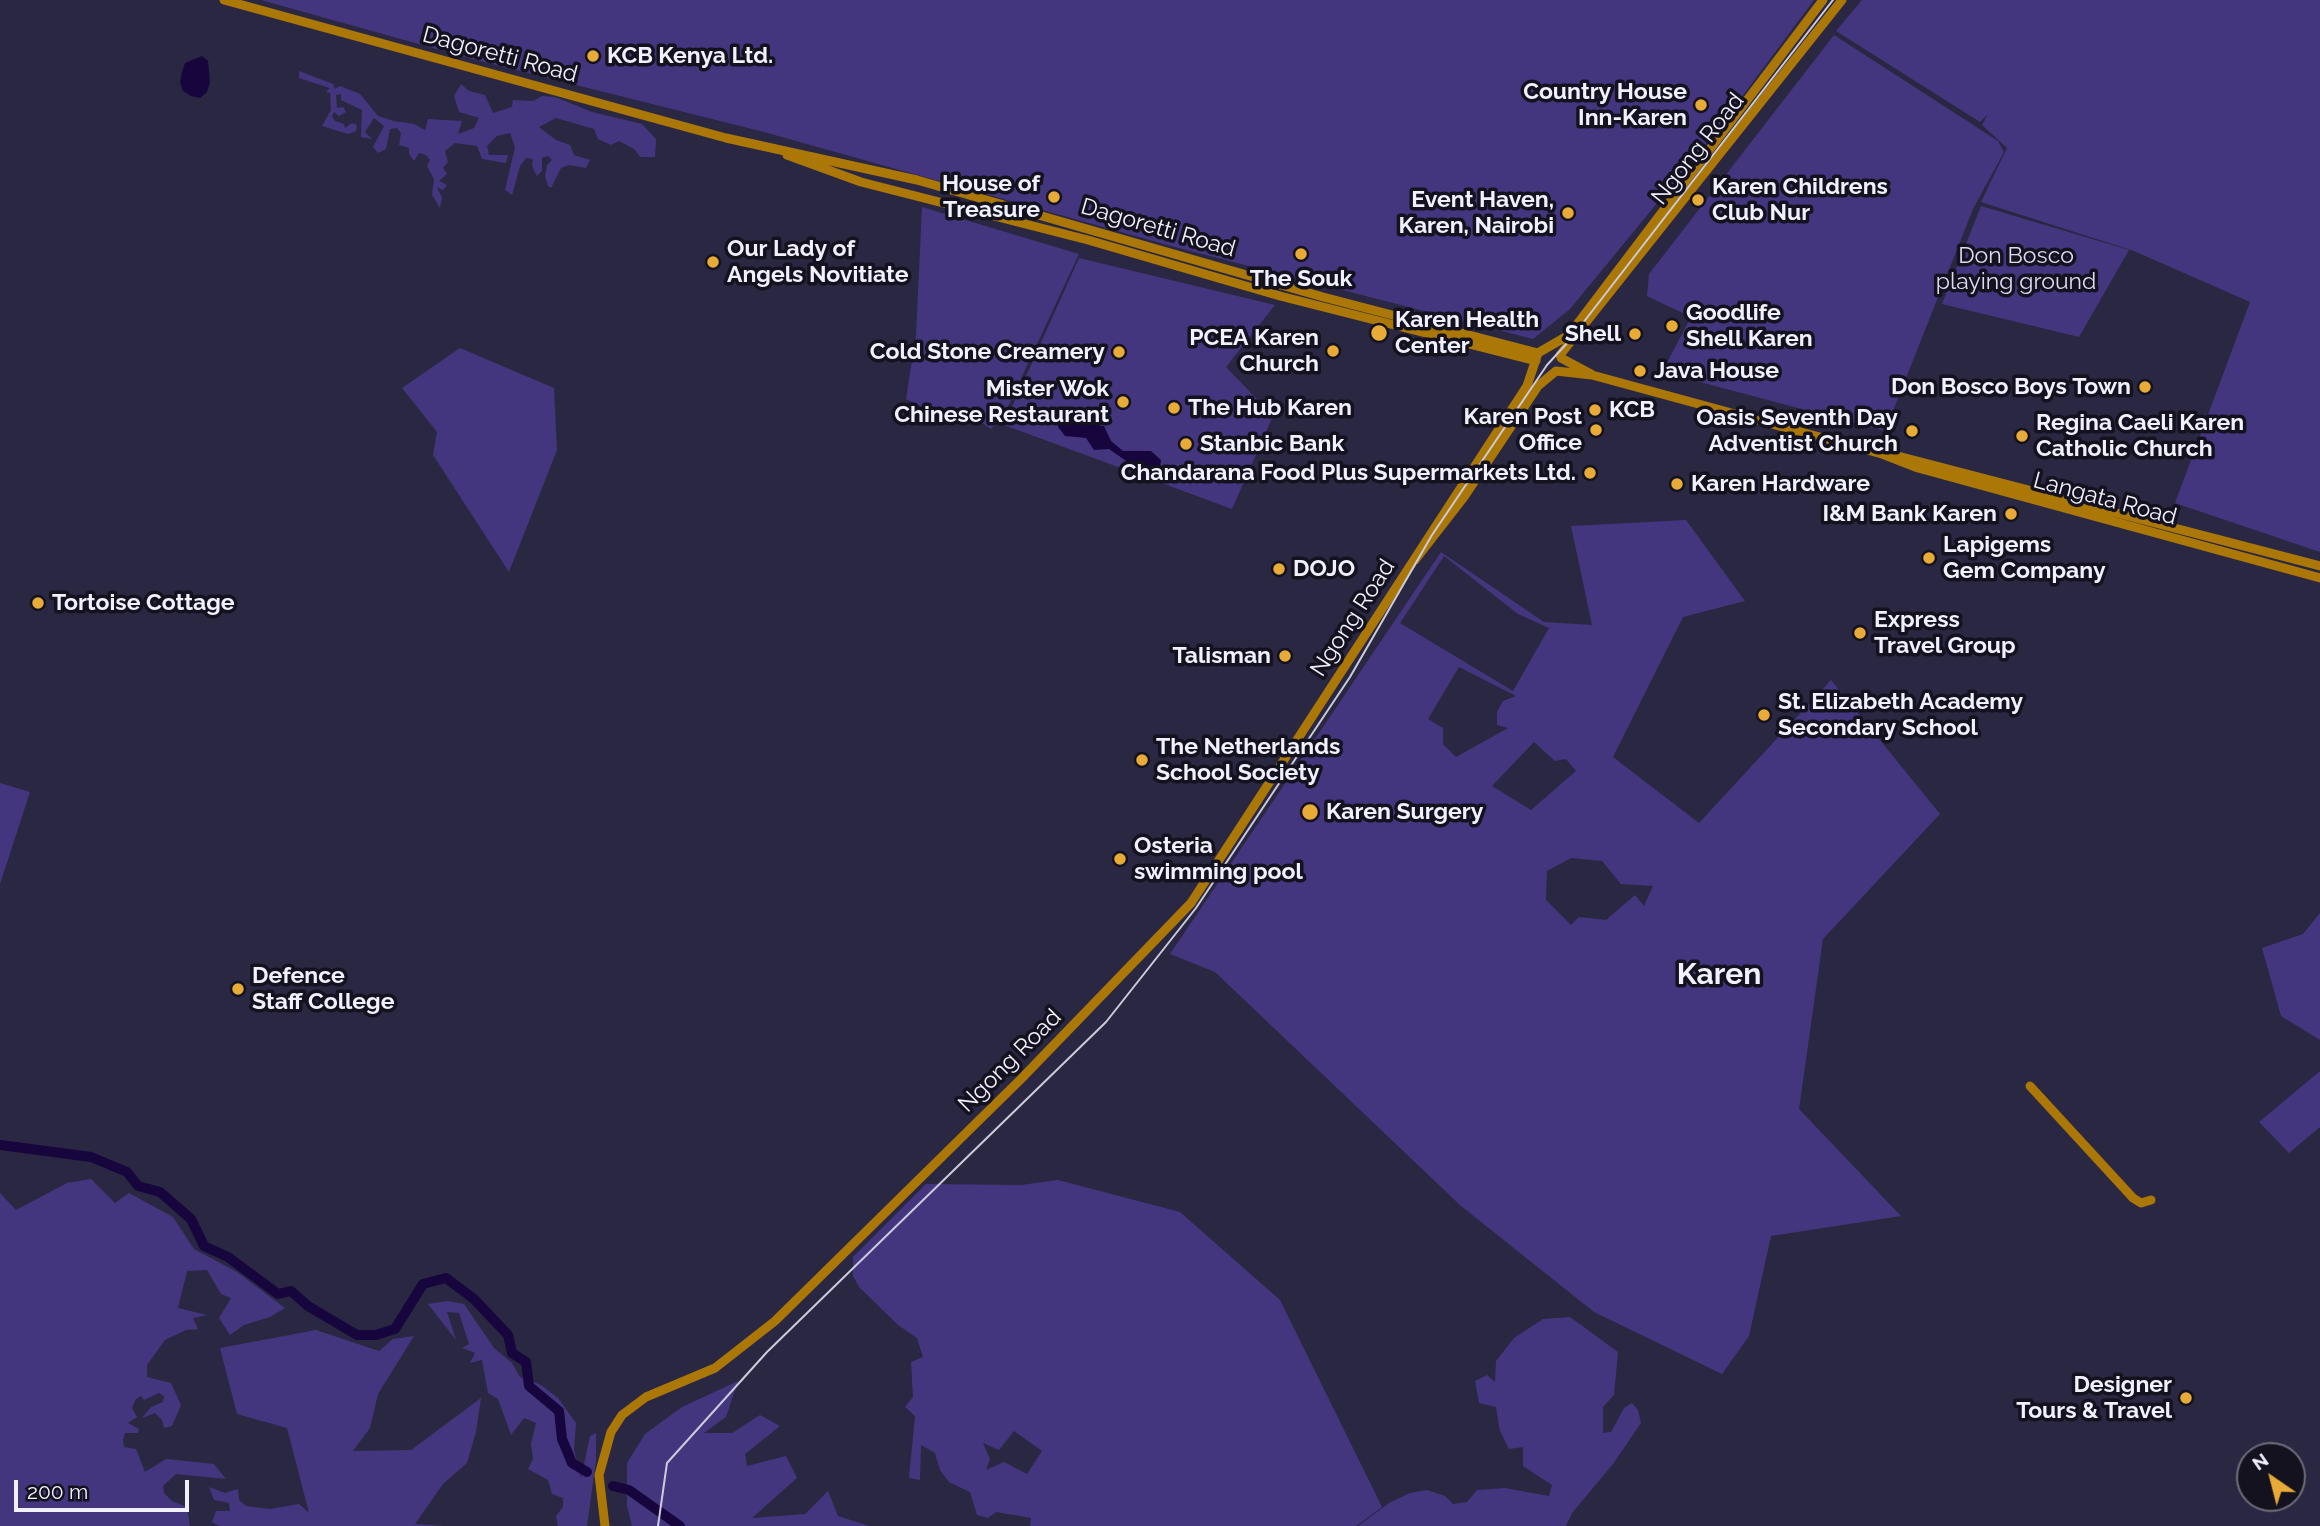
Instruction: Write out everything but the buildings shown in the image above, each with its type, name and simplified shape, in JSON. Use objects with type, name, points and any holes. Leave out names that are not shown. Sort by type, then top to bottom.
[{"type":"main road","name":"Dagoretti Road","points":[[224,0],[765,147],[873,168],[1537,360]]},
{"type":"main road","name":"Ngong Road","points":[[1460,495],[1527,386],[1537,360],[1569,335],[1823,0]]},
{"type":"main road","name":"Ngong Road","points":[[605,1526],[599,1475],[611,1432],[622,1415],[646,1397],[715,1368],[775,1321],[1021,1079],[1183,912],[1414,561],[1416,552],[1532,395],[1553,372],[1560,357],[1762,97],[1842,0]]},
{"type":"main road","name":"Dagoretti Road","points":[[765,147],[869,184],[1088,240],[1280,296],[1537,360]]},
{"type":"main road","points":[[869,184],[864,173],[873,168]]},
{"type":"main road","points":[[1550,348],[1592,376]]},
{"type":"main road","points":[[1537,360],[1542,372],[1592,376]]},
{"type":"main road","name":"Langata Road","points":[[1592,376],[1882,454],[1918,468],[2320,578]]},
{"type":"main road","name":"Langata Road","points":[[1882,454],[1904,456],[2320,566]]},
{"type":"main road","points":[[2030,1086],[2133,1198],[2141,1203],[2151,1200]]},
{"type":"green space","points":[[261,0],[1814,0],[1718,129],[1570,309],[1533,339],[1171,246],[764,132],[476,60]]},
{"type":"green space","points":[[1862,0],[2320,0],[2320,552],[2175,503],[2250,302],[2134,251],[1981,202],[2007,148],[1982,125],[1988,114],[1980,122],[1836,31]]},
{"type":"green space","points":[[1834,35],[1998,141],[2004,152],[1973,209],[1885,431],[1662,372],[1691,317],[1647,296],[1649,274]]},
{"type":"green space","points":[[299,71],[333,84],[335,89],[340,86],[360,94],[378,116],[394,121],[414,124],[425,130],[428,119],[462,121],[458,134],[474,128],[479,118],[459,112],[454,96],[461,84],[469,91],[485,95],[493,113],[512,107],[513,100],[533,101],[542,96],[555,97],[592,112],[642,124],[656,139],[655,157],[640,157],[634,149],[619,141],[611,145],[598,139],[594,129],[556,118],[539,127],[556,140],[570,145],[574,155],[590,160],[586,168],[569,165],[561,168],[551,188],[545,176],[547,165],[552,160],[548,156],[542,158],[542,171],[537,176],[532,166],[533,159],[526,158],[520,166],[512,195],[505,190],[515,147],[510,133],[497,136],[487,146],[489,155],[508,155],[506,163],[482,159],[477,146],[455,143],[445,151],[448,162],[443,168],[447,174],[439,181],[447,185],[443,190],[437,187],[442,198],[440,208],[432,195],[434,179],[427,166],[430,160],[426,155],[419,153],[414,161],[409,154],[409,148],[399,145],[401,133],[397,128],[390,129],[386,149],[378,153],[373,147],[384,126],[374,118],[365,132],[372,139],[361,137],[362,110],[341,100],[341,94],[336,95],[337,108],[343,107],[346,112],[339,116],[334,112],[332,116],[335,121],[344,124],[345,128],[352,123],[357,125],[356,131],[348,134],[322,126],[331,110],[330,93],[326,92],[330,88],[299,78]]},
{"type":"green space","name":"Don Bosco playing ground","points":[[1981,206],[2129,250],[2079,337],[1942,304]]},
{"type":"green space","points":[[922,207],[1079,254],[1004,415],[991,429],[975,418],[941,416],[906,399],[916,335]]},
{"type":"green space","points":[[1079,258],[1275,305],[1226,367],[1273,416],[1232,509],[1004,425]]},
{"type":"green space","points":[[460,348],[554,388],[557,450],[509,572],[433,455],[437,432],[402,388]]},
{"type":"green space","points":[[1686,520],[1745,601],[1683,617],[1613,757],[1699,823],[1831,680],[1940,814],[1823,939],[1799,1109],[1901,1216],[1771,1236],[1749,1336],[1722,1374],[1594,1312],[1461,1206],[1215,972],[1170,954],[1441,552],[1544,622],[1592,625],[1571,526]],"holes":[[[1444,556],[1518,614],[1549,628],[1513,691],[1400,623]],[[1459,667],[1516,696],[1503,701],[1497,712],[1497,725],[1508,728],[1456,757],[1443,744],[1443,728],[1428,719]],[[1534,742],[1555,761],[1566,759],[1576,771],[1531,810],[1492,786]],[[1571,858],[1602,861],[1621,884],[1653,886],[1644,906],[1635,895],[1606,920],[1579,917],[1571,925],[1546,900],[1547,871]]]},
{"type":"green space","points":[[0,783],[30,792],[0,884]]},
{"type":"green space","points":[[2320,913],[2320,1040],[2281,1016],[2262,948],[2303,934]]},
{"type":"green space","points":[[2320,1071],[2320,1127],[2289,1153],[2259,1122]]},
{"type":"green space","points":[[91,1179],[115,1203],[129,1193],[173,1217],[194,1249],[237,1272],[285,1308],[270,1317],[244,1325],[230,1335],[219,1318],[231,1298],[221,1294],[207,1270],[187,1271],[178,1308],[207,1315],[193,1318],[198,1329],[186,1330],[165,1340],[147,1365],[147,1377],[171,1383],[181,1405],[172,1426],[164,1428],[162,1420],[155,1413],[142,1418],[151,1407],[163,1402],[164,1396],[159,1393],[144,1400],[141,1396],[136,1399],[132,1408],[137,1417],[128,1423],[139,1429],[138,1433],[125,1433],[123,1440],[124,1447],[136,1449],[145,1472],[166,1459],[214,1464],[226,1479],[176,1474],[163,1486],[164,1493],[172,1501],[187,1507],[190,1526],[0,1526],[0,1193],[16,1210],[67,1183]]},
{"type":"green space","points":[[1058,1180],[1180,1212],[1280,1300],[1382,1507],[1356,1526],[1030,1526],[1031,1518],[996,1512],[988,1518],[977,1515],[970,1492],[949,1482],[940,1470],[935,1453],[921,1445],[920,1480],[909,1478],[915,1416],[905,1407],[913,1397],[911,1362],[923,1357],[917,1338],[898,1325],[859,1287],[853,1276],[853,1257],[926,1184],[1021,1185]],"holes":[[[1014,1431],[1042,1451],[1027,1474],[1004,1462],[986,1470],[990,1459],[983,1443],[999,1450]]]},
{"type":"green space","points":[[447,1301],[464,1304],[494,1348],[512,1363],[520,1377],[541,1385],[558,1398],[576,1423],[574,1449],[581,1478],[590,1436],[596,1433],[596,1461],[587,1526],[558,1526],[556,1516],[563,1507],[563,1498],[552,1494],[548,1480],[528,1469],[533,1459],[531,1444],[536,1423],[524,1418],[511,1435],[498,1399],[488,1393],[482,1360],[470,1363],[475,1353],[462,1348],[469,1344],[459,1313],[447,1312],[456,1340],[428,1304]]},
{"type":"green space","points":[[1570,1317],[1618,1352],[1614,1395],[1603,1407],[1603,1433],[1611,1432],[1624,1408],[1632,1403],[1638,1410],[1641,1423],[1613,1464],[1572,1513],[1566,1526],[1358,1526],[1389,1503],[1410,1493],[1427,1490],[1445,1496],[1453,1504],[1467,1502],[1477,1490],[1505,1488],[1549,1496],[1552,1485],[1523,1466],[1523,1447],[1509,1449],[1500,1431],[1496,1407],[1479,1403],[1475,1381],[1487,1375],[1495,1382],[1496,1361],[1514,1338],[1543,1319]]},
{"type":"green space","points":[[316,1330],[379,1351],[393,1339],[414,1336],[378,1394],[370,1428],[353,1451],[411,1450],[481,1398],[476,1432],[467,1463],[443,1484],[415,1524],[445,1526],[219,1526],[212,1522],[216,1511],[230,1511],[229,1503],[214,1500],[209,1487],[225,1493],[238,1489],[239,1500],[246,1506],[270,1509],[299,1504],[309,1513],[287,1428],[237,1414],[220,1348]]},
{"type":"green space","points":[[738,1381],[726,1417],[704,1433],[732,1433],[760,1415],[780,1426],[745,1454],[747,1466],[786,1456],[797,1478],[752,1518],[805,1514],[828,1491],[838,1516],[869,1526],[632,1526],[627,1506],[627,1463],[645,1434],[682,1407]]},
{"type":"shaded area","points":[[202,56],[208,61],[210,82],[207,92],[200,98],[183,91],[180,82],[185,63]]},
{"type":"shaded area","points":[[1068,410],[1083,423],[1104,426],[1111,441],[1123,451],[1151,451],[1161,460],[1160,468],[1142,472],[1109,449],[1094,450],[1086,438],[1065,436],[1058,427],[1058,420],[1060,414]]},
{"type":"waterway","points":[[0,1145],[91,1157],[127,1172],[138,1186],[160,1192],[191,1219],[204,1246],[228,1257],[278,1294],[291,1291],[308,1306],[357,1335],[376,1335],[395,1329],[423,1284],[446,1278],[474,1299],[508,1335],[512,1353],[526,1362],[529,1386],[559,1411],[562,1439],[572,1463],[587,1472]]},
{"type":"waterway","points":[[613,1486],[629,1490],[680,1526]]},
{"type":"tram line","points":[[658,1526],[667,1463],[767,1352],[1106,1022],[1196,908],[1350,677],[1432,535],[1547,365],[1569,341],[1833,0]]},
{"type":"place","name":"KCB Kenya Ltd.","points":[[593,56]]},
{"type":"place","name":"Country House Inn-Karen","points":[[1701,105]]},
{"type":"place","name":"House of Treasure","points":[[1054,197]]},
{"type":"place","name":"Karen Childrens Club Nur","points":[[1698,200]]},
{"type":"place","name":"Event Haven, Karen, Nairobi","points":[[1568,213]]},
{"type":"place","name":"The Souk","points":[[1301,254]]},
{"type":"place","name":"Our Lady of Angels Novitiate","points":[[713,262]]},
{"type":"place","name":"Goodlife Shell Karen","points":[[1672,326]]},
{"type":"place","name":"Karen Health Center","points":[[1379,333]]},
{"type":"place","name":"Shell","points":[[1635,334]]},
{"type":"place","name":"PCEA Karen Church","points":[[1333,351]]},
{"type":"place","name":"Cold Stone Creamery","points":[[1119,352]]},
{"type":"place","name":"Java House","points":[[1640,371]]},
{"type":"place","name":"Don Bosco Boys Town","points":[[2145,387]]},
{"type":"place","name":"Mister Wok Chinese Restaurant","points":[[1123,402]]},
{"type":"place","name":"The Hub Karen","points":[[1174,408]]},
{"type":"place","name":"KCB","points":[[1595,410]]},
{"type":"place","name":"Karen Post Office","points":[[1596,430]]},
{"type":"place","name":"Oasis Seventh Day Adventist Church","points":[[1912,431]]},
{"type":"place","name":"Regina Caeli Karen Catholic Church","points":[[2022,436]]},
{"type":"place","name":"Stanbic Bank","points":[[1186,444]]},
{"type":"place","name":"Chandarana Food Plus Supermarkets Ltd.","points":[[1590,473]]},
{"type":"place","name":"Karen Hardware","points":[[1677,484]]},
{"type":"place","name":"I&M Bank Karen","points":[[2011,514]]},
{"type":"place","name":"Lapigems Gem Company","points":[[1929,558]]},
{"type":"place","name":"DOJO","points":[[1279,569]]},
{"type":"place","name":"Tortoise Cottage","points":[[38,603]]},
{"type":"place","name":"Express Travel Group","points":[[1860,633]]},
{"type":"place","name":"Talisman","points":[[1285,656]]},
{"type":"place","name":"St. Elizabeth Academy Secondary School","points":[[1764,715]]},
{"type":"place","name":"The Netherlands School Society","points":[[1142,760]]},
{"type":"place","name":"Karen Surgery","points":[[1310,812]]},
{"type":"place","name":"Osteria swimming pool","points":[[1120,859]]},
{"type":"place","name":"Defence Staff College","points":[[238,989]]},
{"type":"place","name":"Designer Tours & Travel","points":[[2186,1398]]},
{"type":"district","name":"Karen","points":[[1719,975]]}]
